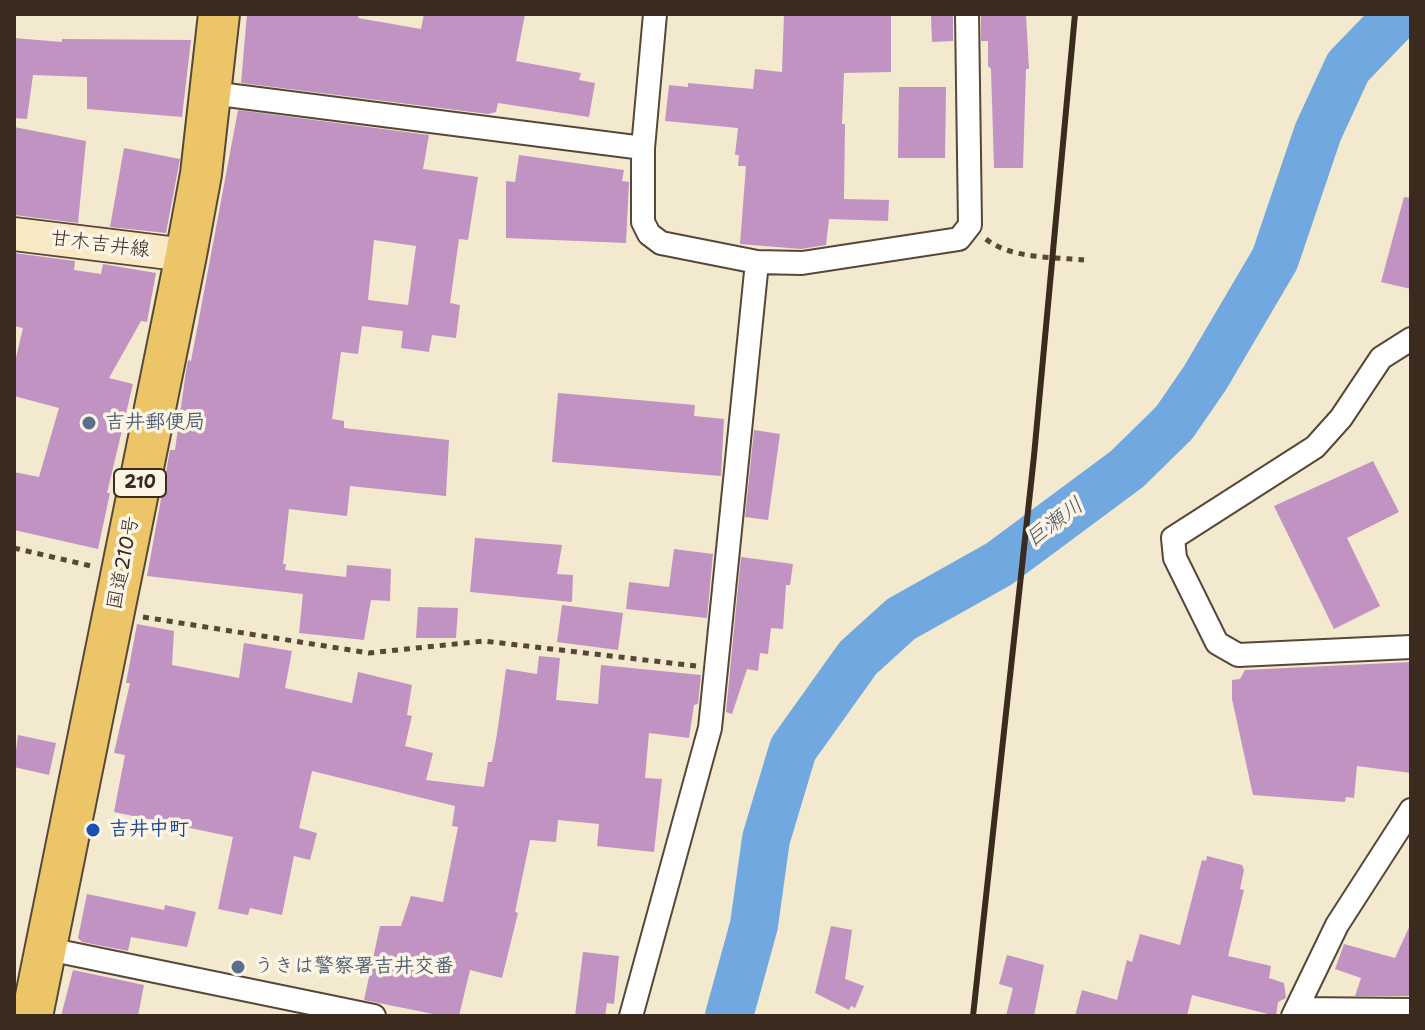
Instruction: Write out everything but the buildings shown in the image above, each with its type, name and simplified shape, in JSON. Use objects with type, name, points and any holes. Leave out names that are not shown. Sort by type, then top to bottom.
[{"type":"highway","name":"国道210号","points":[[27,1012],[48,949],[186,255],[211,93],[219,14]]},
{"type":"main road","name":"甘木吉井線","points":[[14,234],[186,255]]},
{"type":"street","points":[[655,14],[643,148],[643,222],[649,234],[661,243],[757,262],[802,263],[959,239],[970,225],[967,14]]},
{"type":"street","points":[[211,93],[643,148]]},
{"type":"street","points":[[631,1016],[710,728],[757,262]]},
{"type":"street","points":[[1411,339],[1381,358],[1341,418],[1315,447],[1173,538],[1175,558],[1217,643],[1238,655],[1411,647]]},
{"type":"street","points":[[1411,810],[1337,925],[1296,1012],[1411,1010]]},
{"type":"street","points":[[48,949],[374,1016]]},
{"type":"path","points":[[970,225],[994,246],[1084,260]]},
{"type":"path","points":[[14,548],[122,573]]},
{"type":"path","points":[[114,613],[369,653],[484,641],[717,668]]},
{"type":"waterway","name":"巨瀬川","points":[[729,1016],[754,925],[766,839],[793,749],[858,658],[901,619],[999,564],[1127,469],[1174,423],[1205,378],[1275,259],[1318,132],[1348,67],[1399,14]]},
{"type":"railway","points":[[973,1016],[1034,456],[1075,14]]},
{"type":"place","name":"吉井郵便局","points":[[89,423]]},
{"type":"place","name":"吉井中町","points":[[93,830]]},
{"type":"place","name":"うきは警察署吉井交番","points":[[238,967]]}]
